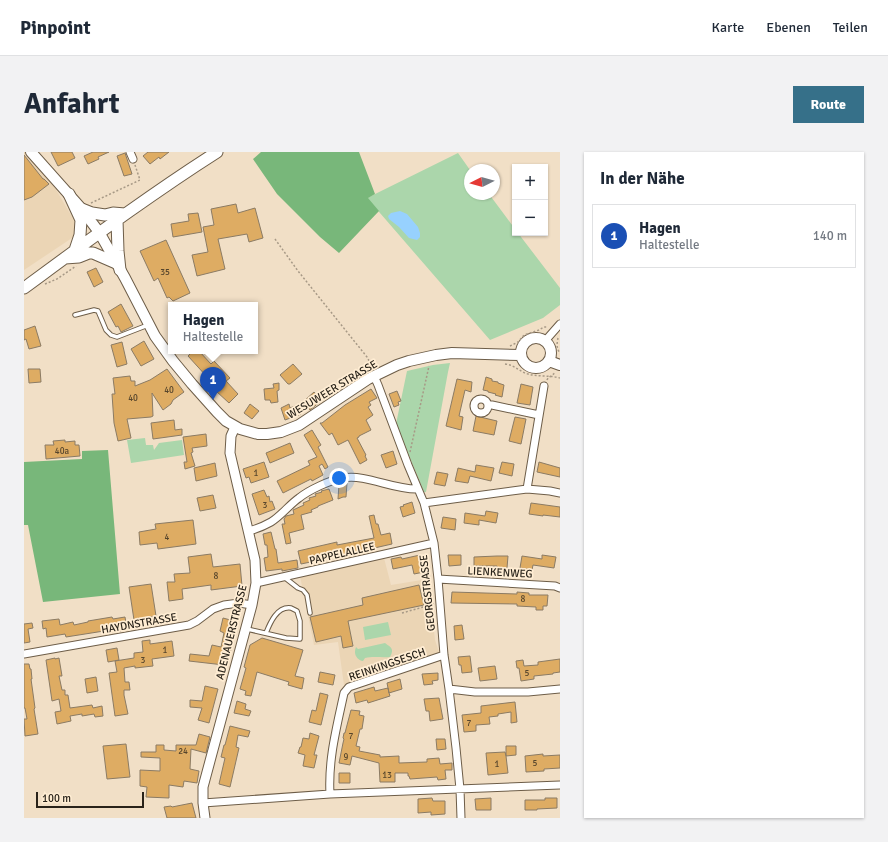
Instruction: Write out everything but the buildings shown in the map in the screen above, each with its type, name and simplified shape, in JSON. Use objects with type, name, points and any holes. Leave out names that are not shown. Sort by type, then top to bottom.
[{"type":"main road","name":"WESUWEER STRASSE","points":[[31,152],[81,208],[99,232],[155,336],[173,361],[226,421],[235,427],[258,434],[281,432],[299,425],[372,372],[409,361],[452,353],[509,360],[520,355]]},
{"type":"main road","points":[[24,288],[99,232],[217,152]]},
{"type":"main road","points":[[69,194],[81,220],[80,235],[74,251]]},
{"type":"main road","points":[[81,208],[92,213],[105,215],[113,213],[121,217]]},
{"type":"main road","points":[[65,258],[78,257],[93,253],[118,267],[121,217]]},
{"type":"main road","points":[[534,338],[545,341],[548,344],[556,364],[536,369],[532,369],[525,365],[522,362],[520,355],[522,346],[527,341],[534,338]]},
{"type":"street","points":[[545,341],[560,324]]},
{"type":"street","name":"GEORGSTRASSE","points":[[372,372],[424,503],[434,543],[444,655],[450,689],[460,789],[461,818]]},
{"type":"street","points":[[527,490],[544,386]]},
{"type":"street","points":[[488,405],[539,415]]},
{"type":"street","name":"ADENAUERSTRASSE","points":[[205,818],[203,787],[252,605],[256,583],[255,560],[230,453],[231,436],[235,427]]},
{"type":"street","points":[[249,531],[259,528],[272,521],[300,498],[325,483],[343,478],[360,478],[408,489],[418,489]]},
{"type":"street","points":[[424,503],[527,490],[560,493]]},
{"type":"street","name":"PAPPELALLEE","points":[[256,583],[434,543]]},
{"type":"street","name":"LIENKENWEG","points":[[438,579],[555,586],[560,588]]},
{"type":"street","name":"HAYDNSTRASSE","points":[[24,654],[189,625],[213,609],[224,604],[239,603],[252,605]]},
{"type":"street","name":"REINKINGSESCH","points":[[330,794],[329,772],[331,754],[344,693],[349,687],[444,655]]},
{"type":"street","points":[[450,689],[475,692],[528,692],[560,689]]},
{"type":"street","points":[[203,803],[330,794],[560,786]]},
{"type":"lane","points":[[75,315],[94,310],[98,311],[106,330],[111,335],[117,337],[149,324]]},
{"type":"lane","points":[[284,577],[298,588],[304,590],[307,595],[310,613]]},
{"type":"lane","points":[[246,628],[266,633],[286,638],[300,639],[300,621],[297,611],[291,608],[284,609],[276,615],[270,623],[266,633]]},
{"type":"path","points":[[81,208],[140,180],[131,156]]},
{"type":"path","points":[[275,239],[367,357],[372,372]]},
{"type":"path","points":[[45,284],[57,279],[80,264]]},
{"type":"path","points":[[560,353],[557,349],[558,334],[549,327],[544,327],[524,335],[518,342],[512,346],[509,346],[509,360],[514,366],[527,374],[560,378]]},
{"type":"path","points":[[408,465],[431,356]]},
{"type":"path","points":[[502,363],[509,360]]},
{"type":"path","points":[[544,386],[547,379],[554,374],[556,364]]},
{"type":"path","points":[[402,613],[440,603]]},
{"type":"shaded area","points":[[24,152],[55,188],[75,222],[75,236],[24,270]]},
{"type":"shaded area","points":[[384,558],[391,585],[428,579],[435,640],[439,652],[437,657],[344,685],[338,642],[314,645],[300,576]]},
{"type":"green space","points":[[261,152],[359,152],[375,194],[368,198],[379,211],[339,253],[320,237],[277,194],[253,159]]},
{"type":"green space","points":[[458,153],[466,164],[464,164],[464,200],[493,200],[512,225],[512,236],[520,236],[560,288],[560,305],[543,318],[490,340],[367,198]]},
{"type":"green space","points":[[450,363],[426,492],[424,492],[396,424],[407,371]]},
{"type":"green space","points":[[145,438],[146,445],[153,445],[154,450],[159,443],[182,440],[184,455],[131,463],[127,440]]},
{"type":"green space","points":[[108,450],[120,594],[43,602],[28,525],[24,525],[24,462],[82,459],[82,451]]},
{"type":"green space","points":[[388,622],[391,635],[365,640],[363,627]]},
{"type":"green space","points":[[385,643],[392,650],[390,657],[368,657],[363,661],[356,656],[356,647],[358,649]]},
{"type":"water","points":[[400,211],[407,214],[418,227],[420,237],[417,240],[409,238],[389,219],[388,216],[391,213]]},
{"type":"place","name":"Hagen","points":[[213,400]]}]
